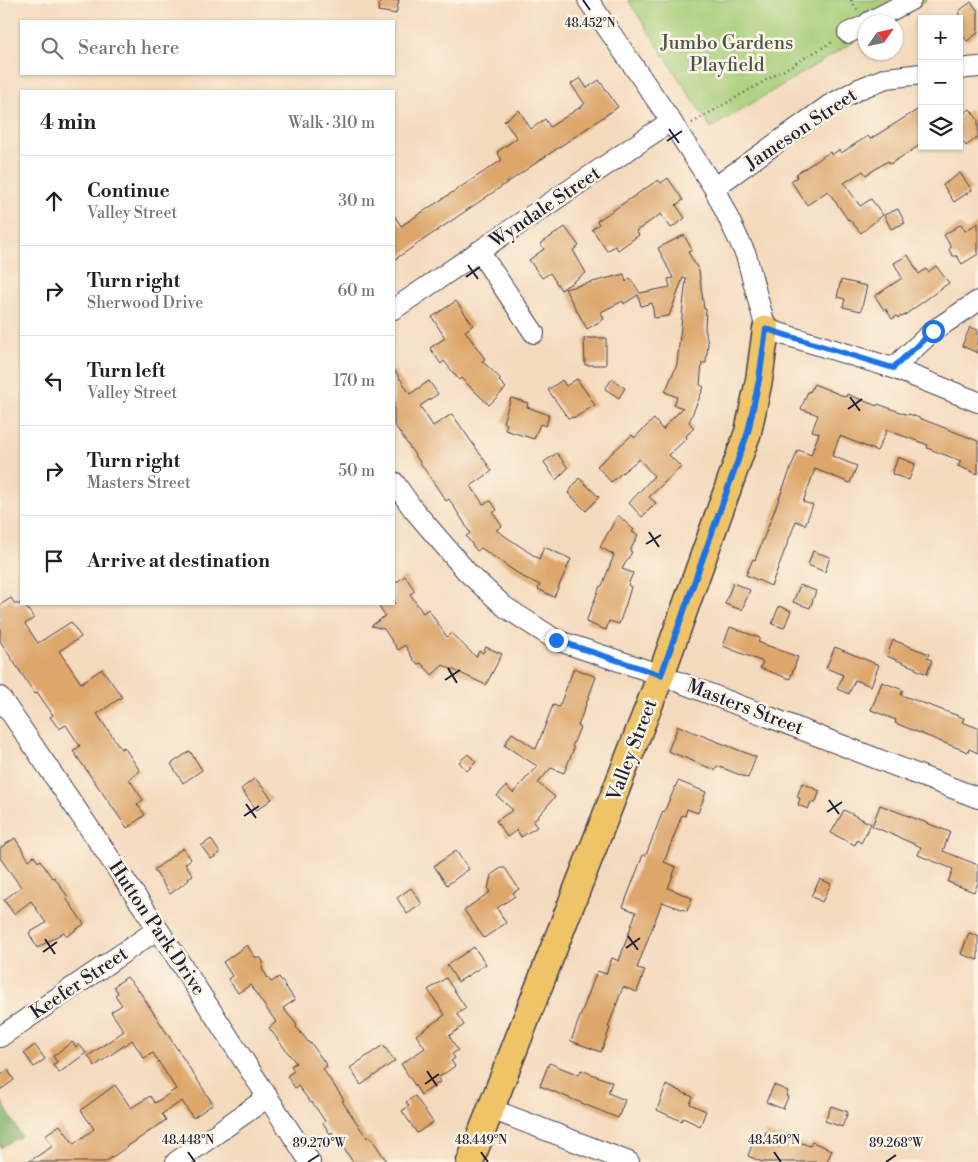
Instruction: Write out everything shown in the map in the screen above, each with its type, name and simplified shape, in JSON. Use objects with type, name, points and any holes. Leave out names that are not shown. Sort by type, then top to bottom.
[{"type":"main road","name":"Valley Street","points":[[470,1162],[661,675],[748,432],[759,380],[766,329]]},
{"type":"street","points":[[588,0],[714,188],[746,255],[766,329],[893,368],[978,402]]},
{"type":"street","points":[[883,15],[912,0]]},
{"type":"street","points":[[963,69],[978,67]]},
{"type":"street","name":"Jameson Street","points":[[714,188],[836,102],[859,89],[886,78],[918,74]]},
{"type":"street","name":"Wyndale Street","points":[[395,308],[674,126]]},
{"type":"street","points":[[480,251],[534,333]]},
{"type":"street","points":[[893,368],[933,331],[978,301]]},
{"type":"street","name":"Masters Street","points":[[395,483],[413,509],[467,572],[505,607],[556,640],[661,675],[978,798]]},
{"type":"street","name":"Hutton Park Drive","points":[[0,697],[158,929],[310,1162]]},
{"type":"street","name":"Keefer Street","points":[[0,1037],[158,929]]},
{"type":"street","points":[[176,1162],[268,1097]]},
{"type":"street","points":[[491,1109],[629,1162]]},
{"type":"path","points":[[674,126],[737,95],[857,29]]},
{"type":"green space","name":"Jumbo Gardens Playfield","points":[[628,0],[927,0],[900,15],[858,15],[858,39],[711,128]]},
{"type":"green space","points":[[0,1098],[21,1136],[0,1148]]},
{"type":"building","points":[[380,0],[399,0],[396,14],[378,11]]},
{"type":"building","points":[[971,2],[978,11],[978,33],[967,41],[963,36],[963,15],[959,15],[959,11]]},
{"type":"building","points":[[580,78],[587,88],[599,80],[618,107],[395,259],[395,217],[401,226],[502,160],[497,152],[517,138],[504,121],[519,110],[531,129],[545,119],[550,127],[585,104],[571,84]]},
{"type":"building","points":[[918,109],[918,146],[890,164],[888,161],[866,175],[863,171],[844,183],[860,206],[871,199],[883,215],[861,233],[848,220],[828,191],[807,205],[791,181],[797,177],[796,174],[830,152],[831,155],[839,150],[841,153],[868,136],[870,139]]},
{"type":"building","points":[[970,109],[978,120],[978,137],[966,146],[963,142],[963,114]]},
{"type":"building","points":[[960,173],[972,190],[954,202],[943,185]]},
{"type":"building","points":[[668,178],[683,200],[676,205],[685,218],[671,228],[661,214],[636,231],[639,235],[618,250],[615,246],[607,251],[592,229],[599,224],[597,221],[658,180],[661,183]]},
{"type":"building","points":[[898,209],[905,223],[891,229],[884,215]]},
{"type":"building","points":[[978,223],[978,254],[962,264],[957,256],[953,256],[949,250],[951,247],[944,235],[961,224],[965,231]]},
{"type":"building","points":[[565,227],[579,246],[573,250],[586,273],[561,290],[550,273],[542,278],[529,260],[544,249],[540,244]]},
{"type":"building","points":[[684,235],[692,250],[688,252],[699,271],[704,309],[706,309],[705,328],[708,344],[706,363],[702,363],[700,385],[704,387],[689,422],[694,428],[686,436],[687,438],[669,455],[681,467],[649,497],[656,503],[642,517],[629,503],[654,476],[639,459],[611,482],[597,466],[632,435],[634,438],[654,419],[663,430],[683,408],[674,405],[677,397],[665,392],[677,364],[686,278],[683,278],[669,316],[654,318],[652,303],[641,306],[638,295],[624,304],[623,301],[601,312],[604,319],[587,329],[565,289],[624,274],[626,282],[630,278],[640,293],[670,287],[668,279],[673,278],[658,248]]},
{"type":"building","points":[[908,255],[919,274],[926,269],[928,272],[936,266],[949,283],[902,317],[898,318],[897,316],[892,319],[875,296],[902,278],[894,263]]},
{"type":"building","points":[[841,280],[867,286],[861,311],[843,307],[845,299],[837,297]]},
{"type":"building","points":[[456,301],[473,325],[465,331],[485,359],[482,361],[501,379],[499,381],[506,388],[489,405],[461,378],[459,380],[444,361],[441,364],[430,348],[445,338],[432,317]]},
{"type":"building","points":[[970,327],[978,330],[978,353],[962,346]]},
{"type":"building","points":[[584,338],[606,338],[606,365],[585,365]]},
{"type":"building","points":[[395,371],[410,394],[429,381],[438,394],[420,406],[433,426],[452,414],[492,471],[471,486],[483,504],[491,501],[497,510],[493,513],[502,526],[496,530],[539,559],[544,547],[571,559],[554,597],[538,589],[540,585],[523,577],[481,548],[477,551],[466,536],[470,533],[462,519],[449,499],[446,501],[395,425]]},
{"type":"building","points":[[577,379],[595,405],[576,417],[568,418],[548,390],[562,380],[566,386]]},
{"type":"building","points":[[612,379],[625,388],[619,398],[605,389]]},
{"type":"building","points":[[814,384],[846,397],[847,394],[877,406],[878,404],[909,414],[978,441],[978,474],[958,466],[961,461],[927,448],[928,445],[887,430],[877,451],[840,436],[832,456],[857,466],[850,483],[815,469],[803,502],[813,505],[805,525],[796,521],[771,586],[746,575],[753,559],[755,560],[798,450],[811,455],[819,433],[812,431],[818,415],[801,409],[808,391],[810,392]]},
{"type":"building","points":[[511,398],[528,403],[527,407],[549,415],[546,426],[540,424],[534,439],[505,430],[507,424],[503,422]]},
{"type":"building","points":[[557,453],[568,468],[556,480],[544,462]]},
{"type":"building","points":[[898,457],[915,464],[909,480],[892,474]]},
{"type":"building","points":[[579,478],[599,497],[586,511],[568,493]]},
{"type":"building","points":[[618,515],[634,530],[632,532],[638,535],[630,551],[632,552],[622,569],[633,573],[628,585],[631,587],[626,604],[619,624],[609,621],[606,630],[586,622],[614,555],[600,547]]},
{"type":"building","points":[[813,551],[830,557],[825,572],[808,565]]},
{"type":"building","points":[[405,576],[415,591],[410,594],[423,613],[428,609],[447,637],[451,633],[476,657],[479,651],[483,653],[486,647],[502,654],[486,685],[443,665],[432,675],[421,663],[418,664],[413,659],[405,645],[398,650],[384,629],[371,626],[385,616],[379,607],[382,605],[395,605],[395,583]]},
{"type":"building","points":[[733,583],[750,590],[742,610],[725,604]]},
{"type":"building","points":[[800,585],[816,591],[810,608],[793,602]]},
{"type":"building","points":[[11,598],[15,604],[25,605],[34,618],[25,624],[38,643],[71,622],[81,637],[59,651],[81,683],[102,669],[122,697],[97,714],[121,749],[124,747],[140,771],[129,779],[143,800],[137,804],[145,815],[127,828],[73,751],[80,746],[66,725],[59,729],[50,717],[53,715],[37,692],[35,694],[0,641],[0,605]]},
{"type":"building","points":[[779,606],[791,611],[784,628],[772,624]]},
{"type":"building","points":[[730,627],[760,638],[758,642],[798,657],[790,679],[760,668],[763,662],[723,646]]},
{"type":"building","points":[[893,640],[929,654],[927,658],[932,660],[927,674],[887,656]]},
{"type":"building","points":[[835,647],[879,665],[871,686],[855,680],[849,694],[837,689],[843,675],[826,668]]},
{"type":"building","points":[[574,668],[596,677],[578,726],[580,727],[572,747],[574,748],[564,773],[551,768],[538,783],[555,797],[533,822],[537,827],[521,837],[517,830],[507,837],[496,821],[513,810],[497,796],[506,786],[513,793],[537,766],[504,745],[512,733],[536,749],[553,705],[559,707]]},
{"type":"building","points":[[882,682],[903,690],[901,695],[964,718],[962,722],[978,728],[978,753],[969,749],[968,752],[937,740],[895,723],[896,720],[871,710]]},
{"type":"building","points":[[678,726],[756,757],[748,778],[717,766],[715,770],[668,751]]},
{"type":"building","points":[[190,751],[202,770],[183,783],[171,764]]},
{"type":"building","points":[[468,754],[476,762],[467,771],[459,762]]},
{"type":"building","points":[[255,778],[272,799],[257,810],[241,789]]},
{"type":"building","points":[[678,781],[706,792],[698,813],[687,809],[685,816],[682,815],[664,862],[676,867],[668,888],[692,898],[687,911],[662,902],[637,968],[645,970],[637,992],[623,987],[601,1052],[571,1041],[597,971],[606,974],[612,958],[619,961],[636,912],[623,907],[643,855],[646,855],[663,811]]},
{"type":"building","points":[[802,783],[820,791],[815,803],[811,802],[808,809],[798,805],[800,798],[797,797]]},
{"type":"building","points":[[880,805],[950,832],[943,851],[978,865],[978,883],[974,892],[948,882],[953,869],[918,855],[921,847],[872,826]]},
{"type":"building","points":[[844,810],[871,824],[861,843],[857,840],[855,845],[831,833]]},
{"type":"building","points":[[15,838],[29,860],[34,856],[38,862],[40,860],[52,878],[54,877],[84,924],[67,936],[64,932],[37,948],[29,933],[46,923],[31,901],[14,914],[4,900],[21,887],[0,858],[0,848]]},
{"type":"building","points":[[211,839],[220,853],[211,859],[201,846]]},
{"type":"building","points":[[183,848],[191,859],[185,864],[193,875],[170,894],[154,870]]},
{"type":"building","points":[[456,851],[469,869],[447,885],[434,866]]},
{"type":"building","points":[[501,868],[505,868],[519,889],[513,893],[515,896],[497,908],[506,923],[484,938],[464,910],[490,892],[488,889],[491,875]]},
{"type":"building","points":[[820,879],[831,884],[822,902],[811,896]]},
{"type":"building","points":[[411,888],[422,904],[407,914],[397,898]]},
{"type":"building","points":[[969,933],[978,936],[978,960],[961,954]]},
{"type":"building","points":[[247,945],[255,957],[261,958],[263,962],[262,969],[271,982],[279,977],[295,1000],[283,1008],[327,1066],[323,1069],[344,1100],[342,1101],[367,1138],[370,1136],[387,1162],[353,1162],[332,1132],[330,1134],[323,1123],[325,1121],[312,1102],[298,1086],[295,1088],[287,1076],[294,1071],[291,1066],[296,1063],[269,1028],[276,1022],[250,985],[238,993],[228,979],[232,976],[223,962]]},
{"type":"building","points":[[474,947],[486,964],[458,982],[447,965]]},
{"type":"building","points":[[127,977],[140,992],[213,1104],[193,1118],[182,1101],[162,1114],[166,1120],[105,1162],[28,1162],[53,1146],[45,1135],[60,1125],[74,1144],[94,1129],[81,1110],[115,1085],[131,1108],[150,1096],[155,1103],[176,1089],[153,1053],[144,1058],[132,1040],[95,1066],[88,1056],[124,1031],[111,1012],[122,1005],[115,995],[118,993],[114,986]]},
{"type":"building","points":[[446,978],[466,1008],[457,1014],[464,1025],[449,1036],[458,1050],[452,1054],[455,1058],[451,1061],[455,1066],[438,1078],[440,1082],[421,1095],[401,1064],[425,1048],[416,1035],[445,1015],[428,990]]},
{"type":"building","points":[[72,1042],[76,1047],[79,1044],[86,1053],[59,1073],[53,1065],[57,1062],[53,1056]]},
{"type":"building","points":[[35,1045],[45,1059],[34,1067],[24,1053]]},
{"type":"building","points":[[383,1045],[395,1061],[361,1085],[350,1068]]},
{"type":"building","points":[[549,1063],[579,1075],[581,1070],[612,1082],[608,1093],[625,1100],[618,1118],[540,1086]]},
{"type":"building","points":[[8,1070],[14,1080],[0,1090],[0,1076]]},
{"type":"building","points":[[666,1085],[693,1097],[690,1104],[706,1111],[700,1126],[683,1118],[681,1121],[657,1110]]},
{"type":"building","points":[[774,1085],[788,1091],[786,1096],[788,1097],[783,1109],[766,1102]]},
{"type":"building","points":[[415,1096],[433,1122],[417,1133],[402,1111],[409,1106],[406,1102]]},
{"type":"building","points":[[831,1106],[848,1112],[842,1127],[825,1121]]},
{"type":"building","points":[[766,1132],[810,1146],[812,1142],[832,1150],[827,1162],[762,1162],[748,1156],[754,1140],[762,1143]]},
{"type":"route","points":[[556,640],[661,675],[748,432],[759,380],[766,329],[893,368],[933,331]]}]
